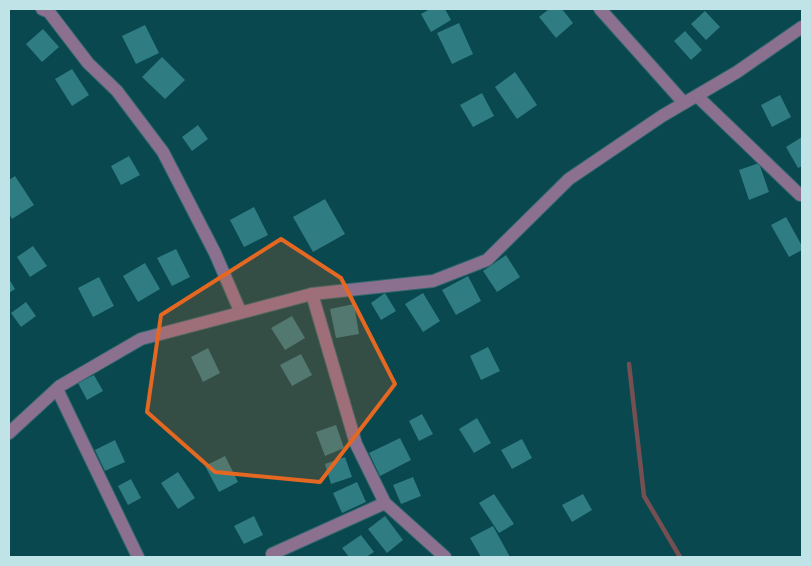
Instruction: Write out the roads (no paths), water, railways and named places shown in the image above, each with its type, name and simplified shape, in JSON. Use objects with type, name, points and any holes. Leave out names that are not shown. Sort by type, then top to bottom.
[{"type":"street","points":[[42,9],[49,12],[88,63],[117,91],[163,152],[215,253],[240,311]]},
{"type":"street","points":[[600,9],[684,103]]},
{"type":"street","points":[[9,433],[57,389],[141,339],[240,311],[312,294],[433,281],[487,260],[569,178],[684,103],[737,72],[802,27]]},
{"type":"street","points":[[697,96],[802,195]]},
{"type":"street","points":[[312,294],[356,444],[385,503],[445,557]]},
{"type":"street","points":[[57,389],[138,557]]},
{"type":"street","points":[[272,554],[385,503]]},
{"type":"waterway","points":[[629,364],[644,496],[680,557]]}]
